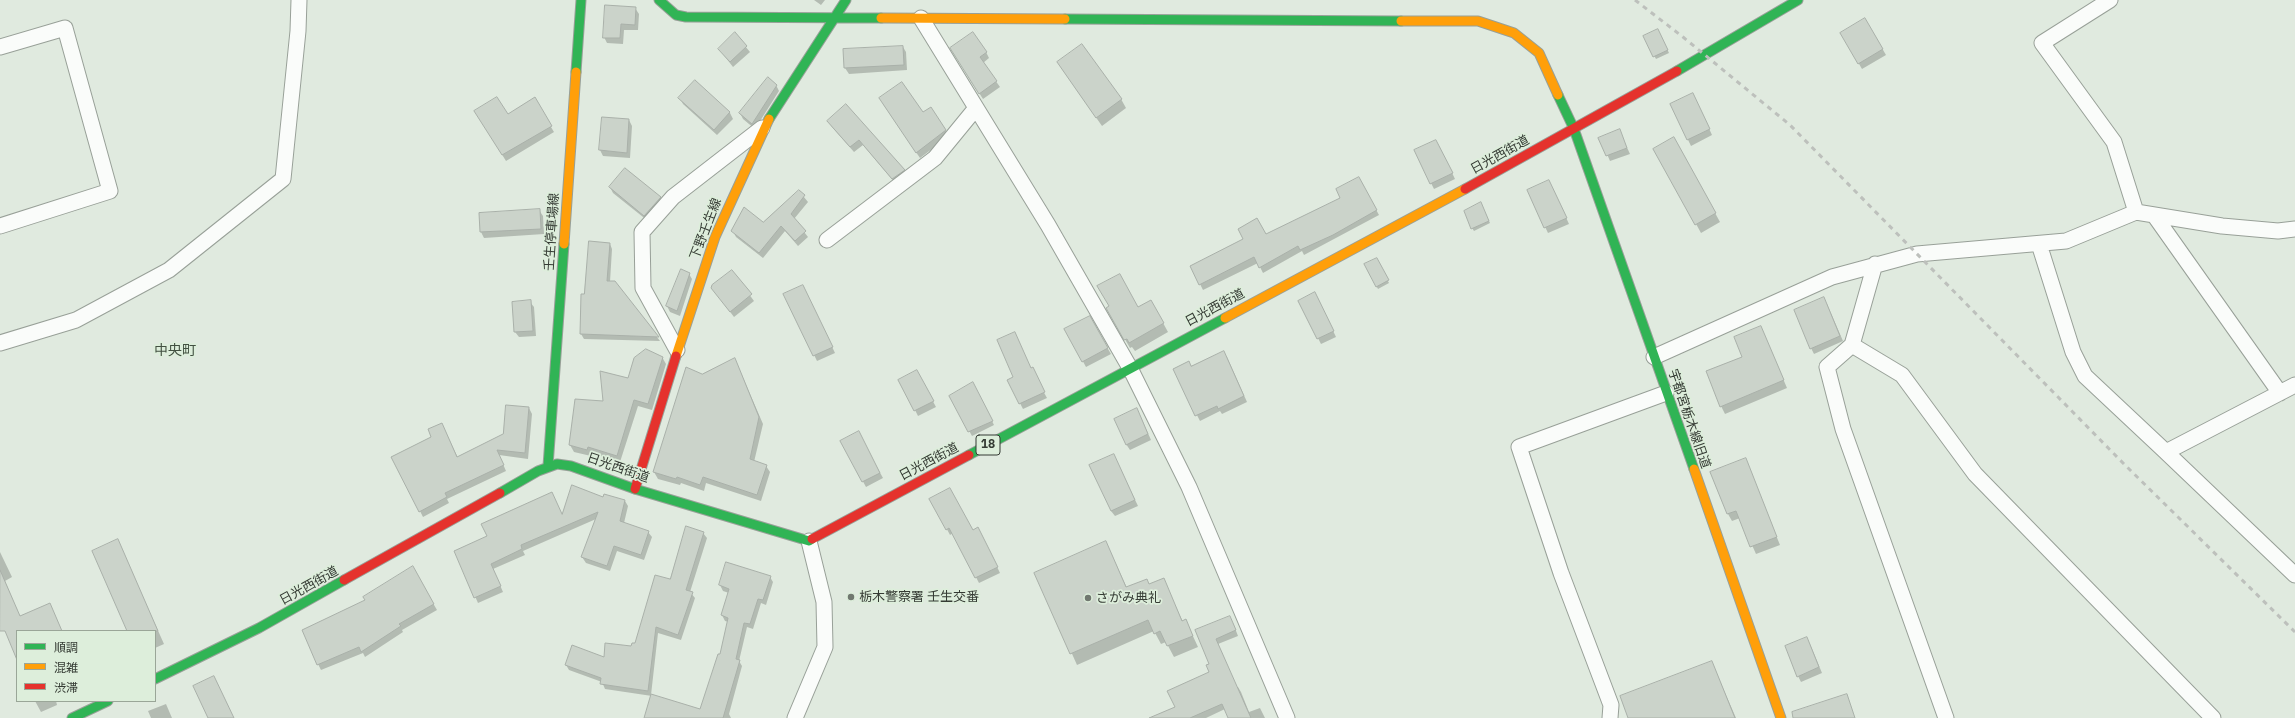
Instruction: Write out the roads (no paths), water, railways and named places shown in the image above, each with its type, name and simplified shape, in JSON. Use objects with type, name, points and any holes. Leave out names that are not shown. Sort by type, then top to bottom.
[{"type":"main road","name":"壬生停車場線","points":[[548,466],[581,0]]},
{"type":"main road","name":"宇都宮栃木線旧道","points":[[659,0],[676,15],[686,17],[837,16],[921,18],[1478,21],[1514,32],[1539,53],[1574,129],[1781,718]]},
{"type":"main road","name":"下野壬生線","points":[[635,489],[715,237],[764,126],[846,0]]},
{"type":"main road","name":"日光西街道","points":[[156,678],[259,628],[548,466],[557,464],[571,466],[635,489],[809,542],[1130,368],[1403,223],[1706,55],[1798,0]]},
{"type":"main road","points":[[72,718],[106,702]]},
{"type":"street","points":[[0,343],[76,320],[170,270],[283,179],[298,31],[299,0]]},
{"type":"street","points":[[2110,0],[2042,43],[2114,142],[2136,212]]},
{"type":"street","points":[[921,18],[1048,225],[1130,368],[1188,487],[1287,718]]},
{"type":"street","points":[[0,46],[65,28],[110,191],[0,226]]},
{"type":"street","points":[[827,240],[934,158],[976,108]]},
{"type":"street","points":[[678,350],[643,288],[642,232],[673,197],[764,126]]},
{"type":"street","points":[[1654,357],[1832,277],[1875,264],[1917,254],[2039,244],[2066,240],[2136,212],[2222,226],[2278,231],[2295,229]]},
{"type":"street","points":[[2154,215],[2280,393]]},
{"type":"street","points":[[2039,244],[2073,352],[2085,376],[2295,575]]},
{"type":"street","points":[[1875,264],[1852,345],[1827,367],[1843,429],[1946,718]]},
{"type":"street","points":[[1852,345],[1902,375],[1975,474],[2213,718]]},
{"type":"street","points":[[2166,452],[2295,385]]},
{"type":"street","points":[[1610,718],[1611,705],[1561,573],[1519,447],[1666,393]]},
{"type":"street","points":[[795,718],[825,647],[824,602],[809,542]]},
{"type":"railway","points":[[1635,0],[1683,37],[1790,125],[2124,464],[2295,632]]},
{"type":"place","name":"栃木警察署 壬生交番","points":[[851,597]]},
{"type":"place","name":"さがみ典礼","points":[[1088,598]]},
{"type":"district","name":"中央町","points":[[175,351]]}]
